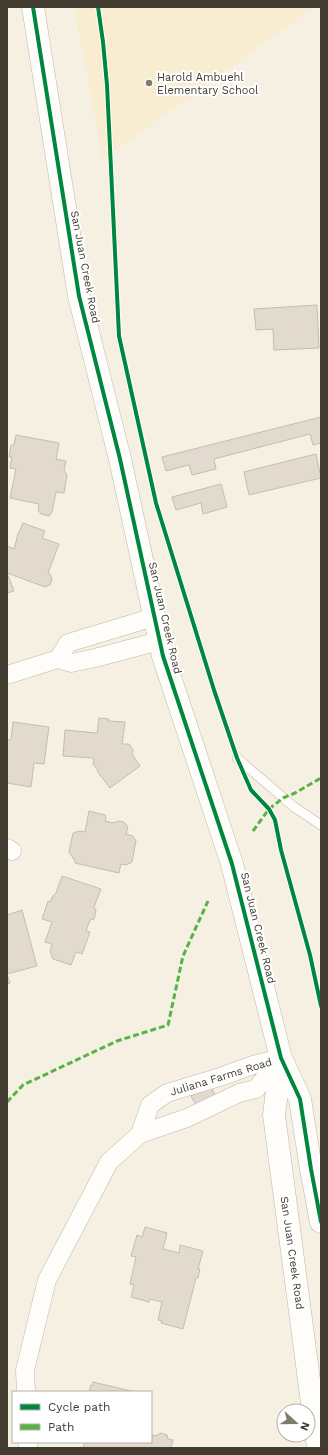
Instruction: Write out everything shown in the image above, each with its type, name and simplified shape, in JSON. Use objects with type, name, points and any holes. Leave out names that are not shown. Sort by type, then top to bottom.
[{"type":"street","name":"San Juan Creek Road","points":[[32,7],[79,296],[120,460],[159,641],[172,686],[232,864],[281,1058],[300,1099],[321,1222]]},
{"type":"street","points":[[58,659],[68,643],[154,617]]},
{"type":"street","points":[[7,675],[58,659],[72,663],[159,641]]},
{"type":"street","name":"San Juan Creek Road","points":[[281,1058],[274,1114],[318,1448]]},
{"type":"street","name":"Juliana Farms Road","points":[[140,1134],[150,1105],[167,1093],[253,1065],[281,1058]]},
{"type":"street","name":"Juliana Farms Road","points":[[26,1391],[25,1370],[47,1280],[108,1162],[140,1134],[188,1118],[238,1093],[256,1090],[281,1058]]},
{"type":"lane","points":[[238,758],[294,807],[321,825]]},
{"type":"shaded area","name":"Harold Ambuehl Elementary School","points":[[74,7],[314,7],[103,159]]},
{"type":"building","points":[[317,305],[319,348],[274,350],[273,329],[256,330],[254,309]]},
{"type":"building","points":[[321,417],[321,443],[313,445],[310,434],[214,459],[216,469],[192,475],[189,465],[166,471],[162,457]]},
{"type":"building","points":[[16,435],[59,443],[56,459],[66,461],[64,470],[67,475],[64,493],[56,492],[52,512],[49,516],[41,514],[38,510],[39,504],[10,498],[16,469],[10,468],[12,457],[9,457],[11,445],[14,445]]},
{"type":"building","points":[[316,454],[321,478],[249,495],[244,472]]},
{"type":"building","points":[[221,484],[227,507],[203,514],[201,503],[176,510],[172,497]]},
{"type":"building","points":[[23,523],[45,531],[42,538],[59,544],[48,573],[52,579],[50,585],[45,587],[7,573],[7,546],[14,549]]},
{"type":"building","points":[[7,573],[14,591],[7,593]]},
{"type":"building","points":[[99,718],[109,719],[108,721],[125,722],[122,744],[129,744],[133,750],[132,754],[140,766],[110,788],[93,764],[93,758],[63,756],[65,730],[97,733]]},
{"type":"building","points":[[13,722],[49,727],[44,764],[34,763],[31,787],[7,783],[7,740],[11,740]]},
{"type":"building","points":[[89,811],[105,815],[105,821],[113,823],[119,821],[124,822],[128,827],[126,834],[133,836],[136,841],[132,862],[126,865],[121,864],[119,873],[75,863],[69,852],[73,833],[80,831],[85,832]]},
{"type":"building","points":[[62,876],[101,889],[94,907],[96,911],[94,919],[90,920],[86,931],[90,932],[82,954],[76,952],[71,965],[53,959],[50,951],[52,944],[45,942],[52,922],[42,919],[48,901],[50,902],[56,893]]},
{"type":"building","points":[[22,910],[37,966],[7,974],[7,915]]},
{"type":"building","points":[[7,974],[10,983],[7,984]]},
{"type":"building","points":[[210,1086],[217,1098],[198,1109],[191,1096]]},
{"type":"building","points":[[145,1227],[167,1233],[163,1249],[179,1253],[180,1245],[203,1251],[198,1269],[200,1269],[198,1278],[196,1278],[183,1329],[161,1323],[162,1321],[158,1320],[162,1302],[150,1299],[149,1302],[131,1297],[134,1285],[130,1284],[136,1257],[131,1256],[137,1235],[142,1237]]},
{"type":"building","points":[[93,1382],[131,1391],[89,1391],[91,1385],[93,1386]]},
{"type":"building","points":[[161,1433],[167,1435],[168,1439],[173,1440],[171,1448],[83,1448],[85,1443],[152,1443],[152,1435],[155,1436]]},
{"type":"marked path","points":[[253,831],[269,809],[283,798],[321,778]]},
{"type":"marked path","points":[[7,1102],[23,1085],[117,1041],[168,1025],[183,956],[208,901]]},
{"type":"cycle path","points":[[33,7],[79,296],[120,459],[163,656],[232,864],[281,1058],[300,1099],[321,1222]]},
{"type":"cycle path","points":[[98,7],[107,85],[119,336],[156,503],[214,690],[237,758],[251,790],[269,809],[275,820],[281,850],[310,955],[321,1006]]},
{"type":"place","name":"Harold Ambuehl Elementary School","points":[[149,83]]}]
